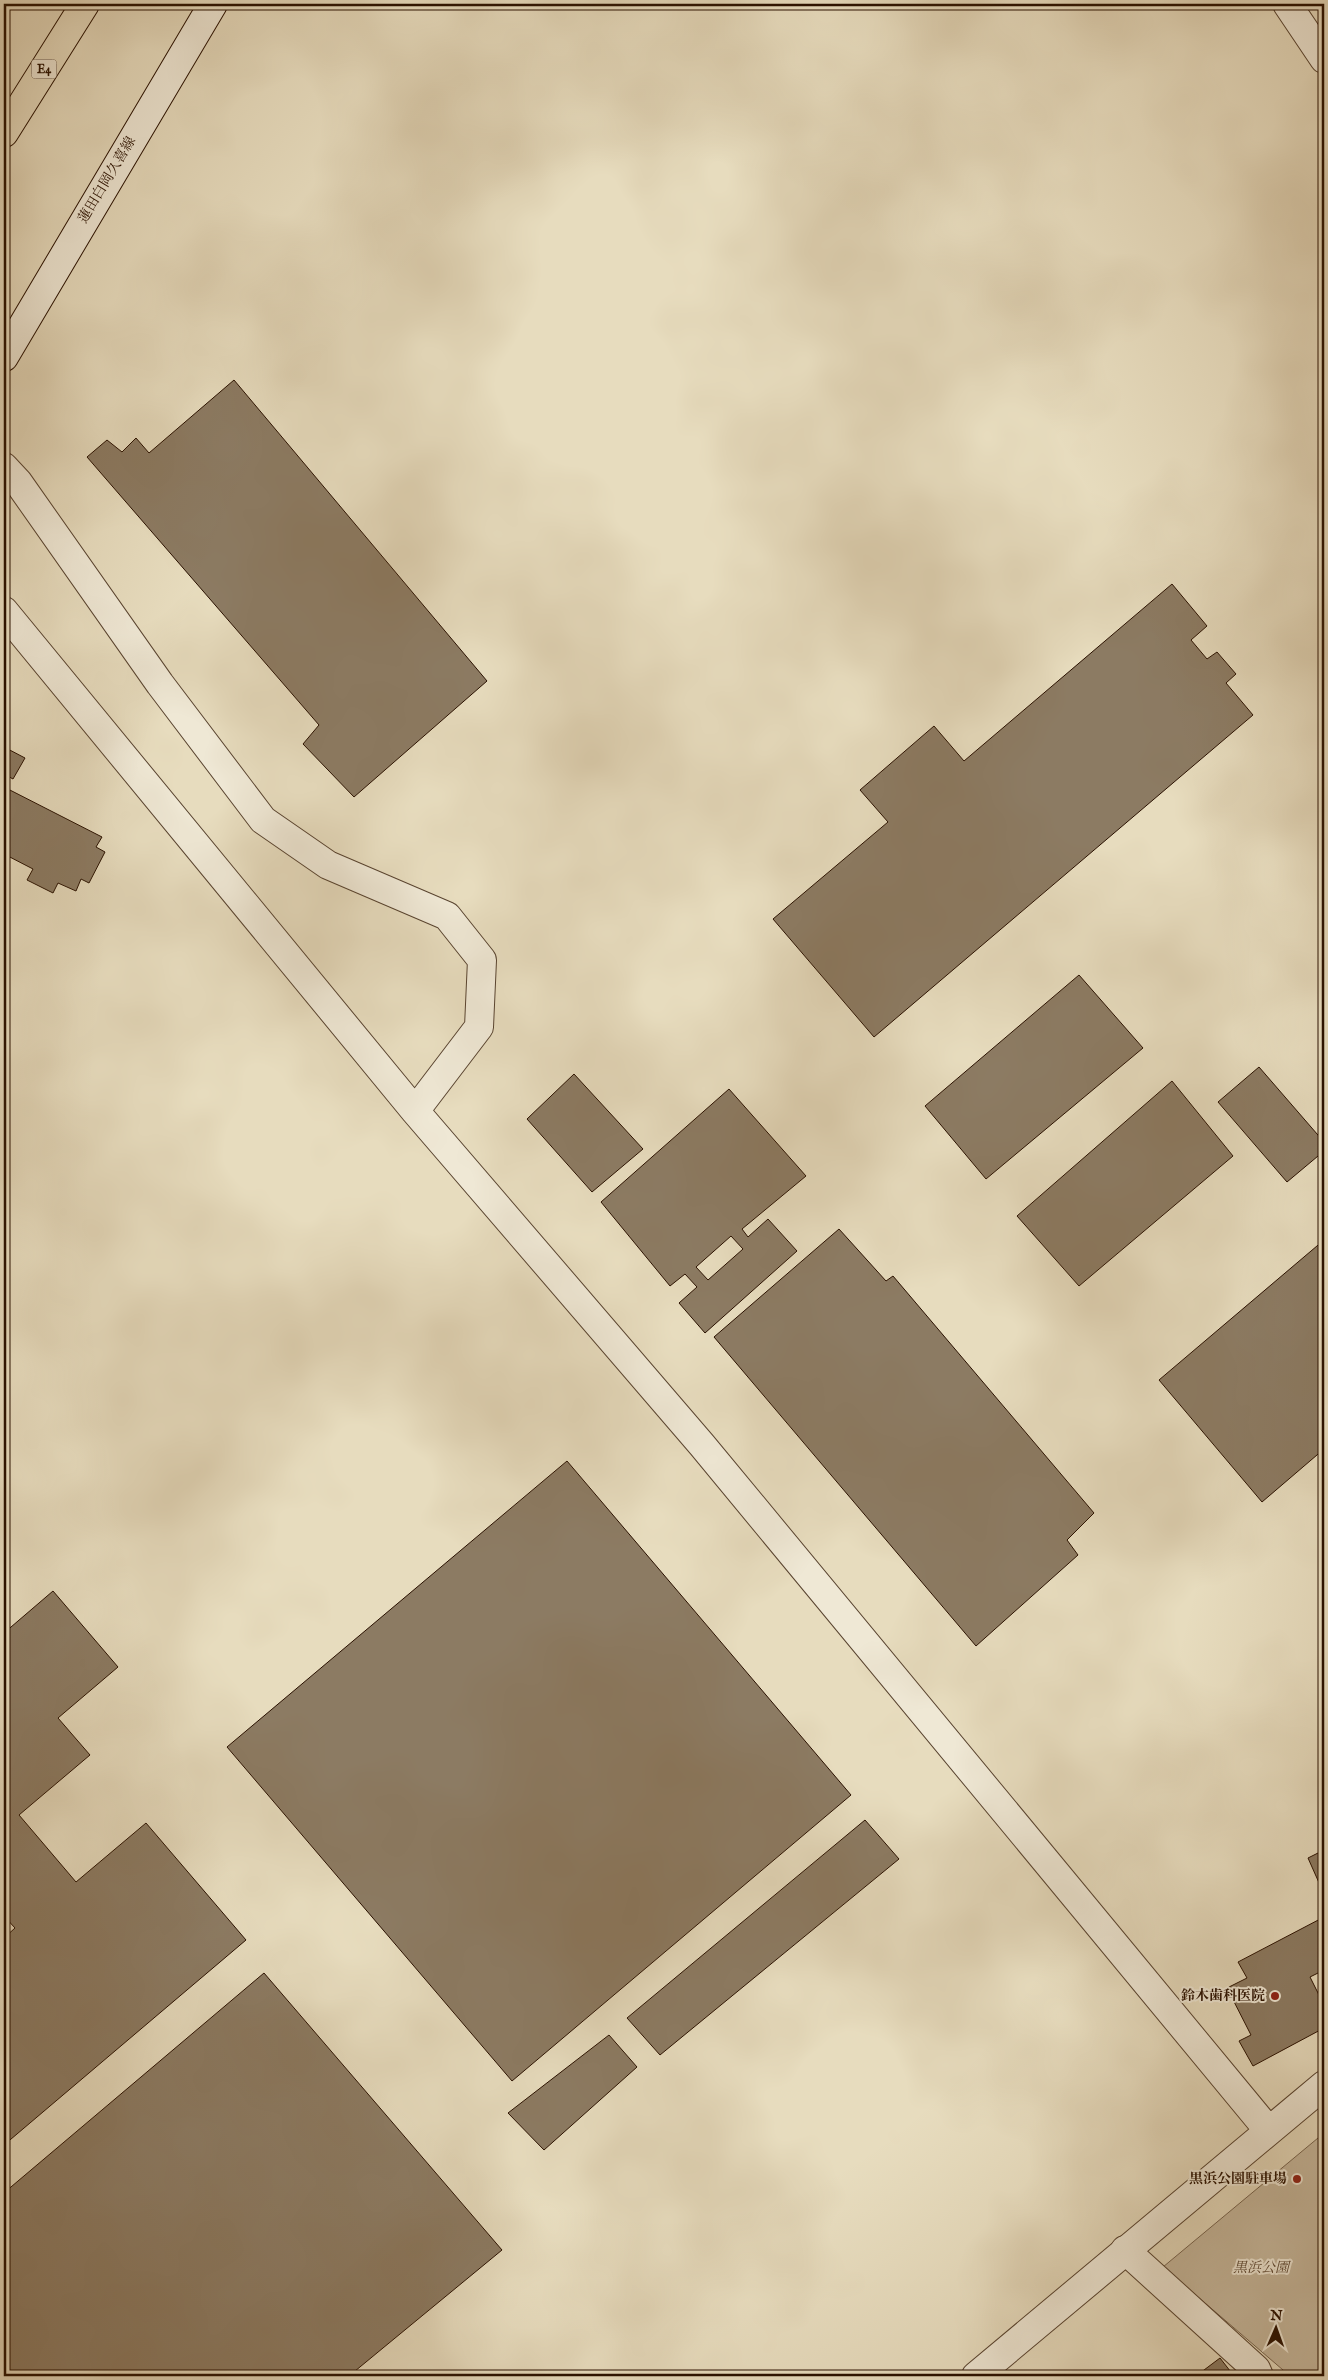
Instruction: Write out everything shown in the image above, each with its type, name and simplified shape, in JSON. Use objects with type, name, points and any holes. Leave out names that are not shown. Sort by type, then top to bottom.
[{"type":"highway","name":"E4","points":[[4,133],[85,4]]},
{"type":"street","name":"蓮田白岡久喜線","points":[[4,357],[213,4]]},
{"type":"street","points":[[1287,4],[1324,59]]},
{"type":"street","points":[[4,467],[18,482],[160,684],[264,820],[328,864],[447,916],[482,960],[479,1027],[415,1111]]},
{"type":"street","points":[[4,611],[415,1111],[702,1444],[1269,2131]]},
{"type":"street","points":[[976,2376],[1324,2085]]},
{"type":"street","points":[[1125,2250],[1256,2369],[1259,2376]]},
{"type":"green space","name":"黒浜公園","points":[[1324,2133],[1324,2376],[1290,2376],[1163,2267]]},
{"type":"building","points":[[234,380],[487,681],[354,797],[303,744],[319,725],[87,457],[107,440],[122,452],[136,438],[149,453]]},
{"type":"building","points":[[1172,584],[1207,626],[1191,640],[1207,659],[1217,652],[1236,674],[1226,683],[1253,715],[874,1037],[773,919],[888,822],[860,790],[934,726],[964,761]]},
{"type":"building","points":[[4,747],[25,758],[13,779],[4,774]]},
{"type":"building","points":[[4,787],[102,837],[96,847],[105,852],[89,883],[81,879],[76,891],[58,883],[53,893],[27,880],[33,869],[4,854]]},
{"type":"building","points":[[1079,975],[1143,1048],[986,1179],[925,1106]]},
{"type":"building","points":[[1259,1067],[1324,1142],[1324,1151],[1287,1182],[1218,1102]]},
{"type":"building","points":[[574,1074],[643,1149],[592,1192],[527,1119]]},
{"type":"building","points":[[1172,1081],[1233,1156],[1079,1286],[1017,1216]]},
{"type":"building","points":[[729,1089],[806,1176],[742,1229],[748,1237],[768,1219],[797,1251],[705,1333],[679,1303],[697,1287],[685,1274],[670,1286],[601,1202]],"holes":[[[731,1236],[743,1249],[708,1280],[696,1267]]]},
{"type":"building","points":[[839,1229],[886,1281],[893,1276],[1094,1513],[1067,1540],[1078,1555],[976,1646],[714,1337]]},
{"type":"building","points":[[1324,1240],[1324,1449],[1262,1502],[1159,1380]]},
{"type":"building","points":[[567,1461],[851,1795],[512,2081],[227,1747]]},
{"type":"building","points":[[53,1591],[118,1667],[58,1718],[90,1755],[19,1815],[76,1882],[146,1823],[246,1940],[4,2145],[4,1938],[15,1928],[4,1916],[4,1871],[8,1867],[4,1862],[4,1633]]},
{"type":"building","points":[[865,1820],[899,1859],[660,2055],[627,2018]]},
{"type":"building","points":[[1324,1850],[1324,1894],[1308,1858]]},
{"type":"building","name":"鈴木歯科医院","points":[[1324,1917],[1324,1970],[1310,1977],[1324,2005],[1324,2028],[1253,2066],[1239,2041],[1251,2035],[1227,1988],[1247,1978],[1238,1962]]},
{"type":"building","points":[[264,1973],[502,2250],[349,2376],[4,2376],[4,2190],[5,2192]]},
{"type":"building","points":[[609,2035],[637,2067],[544,2150],[508,2113]]},
{"type":"building","points":[[1220,2358],[1234,2376],[1196,2376]]},
{"type":"place","name":"鈴木歯科医院","points":[[1275,1996]]},
{"type":"place","name":"黒浜公園駐車場","points":[[1297,2179]]}]
